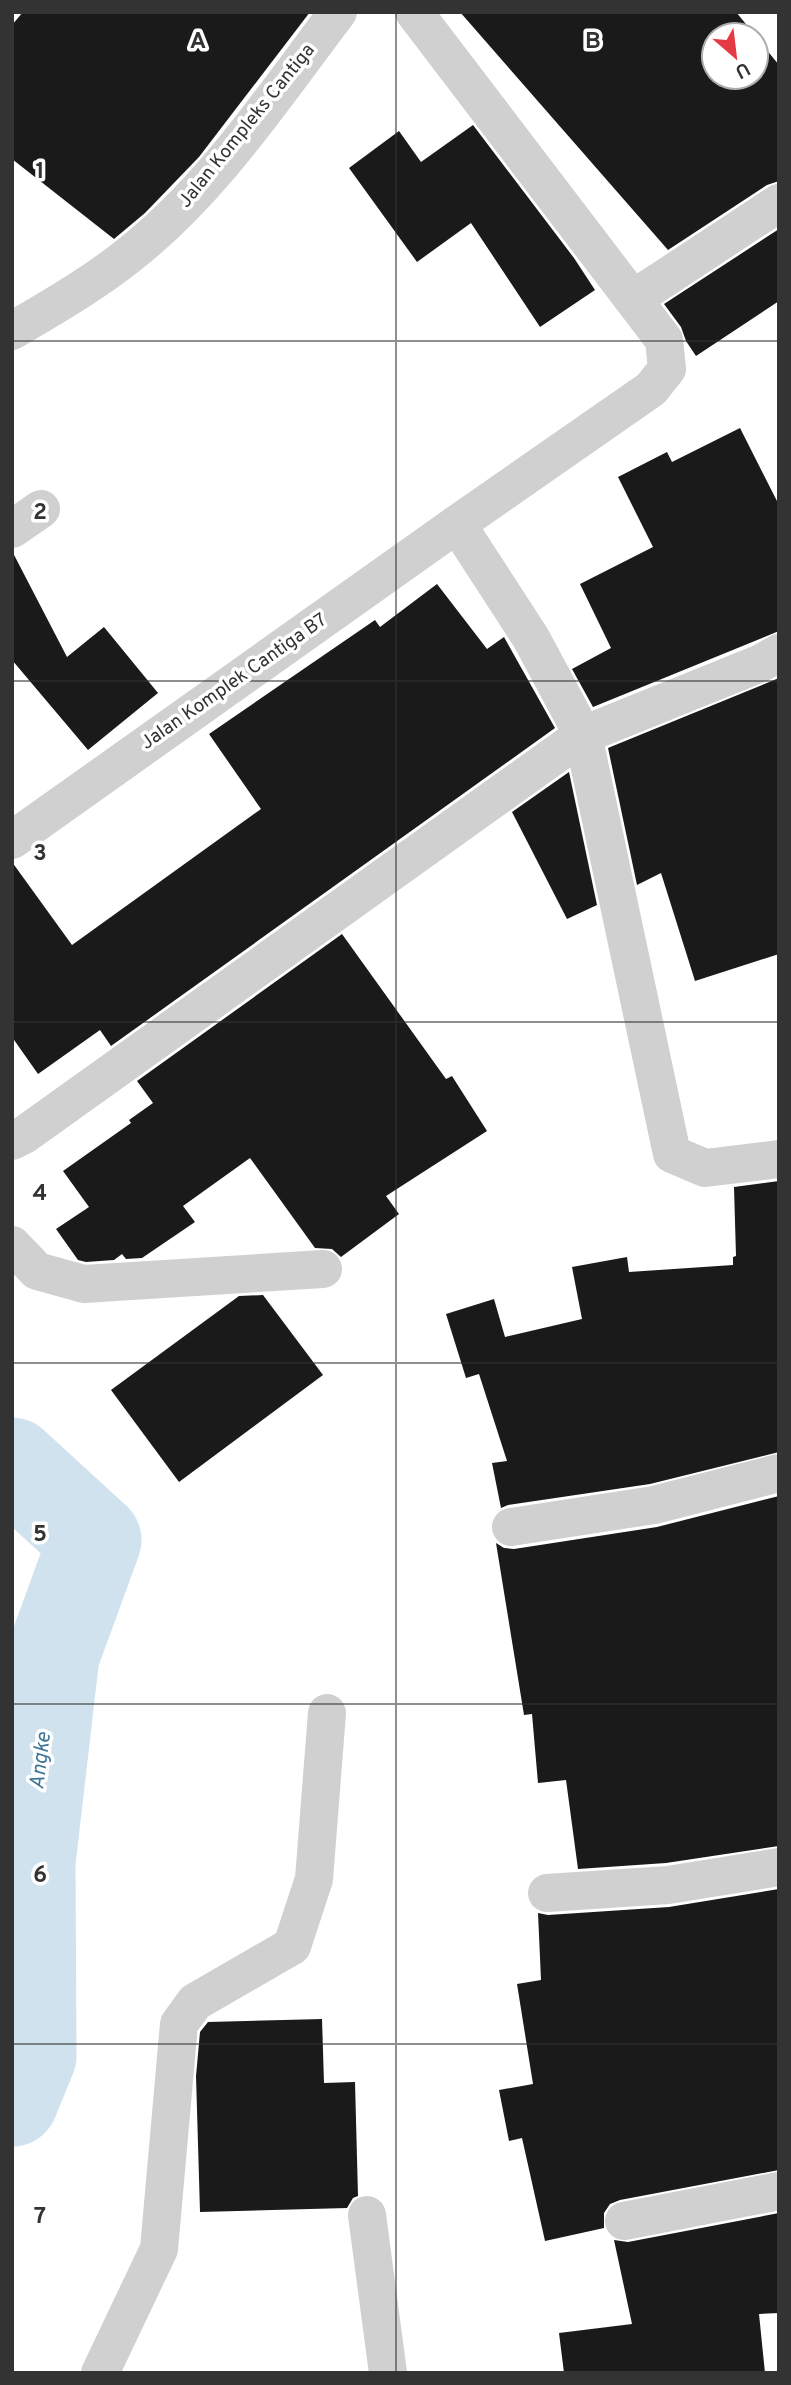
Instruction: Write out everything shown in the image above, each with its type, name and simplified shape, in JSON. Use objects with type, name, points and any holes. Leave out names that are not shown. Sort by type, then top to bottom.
[{"type":"street","name":"Jalan Kompleks Cantiga","points":[[12,331],[74,295],[130,255],[175,215],[227,158],[338,12]]},
{"type":"street","name":"Jalan Komplek Cantiga B7","points":[[12,841],[651,389],[667,369],[664,340],[414,12]]},
{"type":"street","points":[[633,299],[779,203]]},
{"type":"street","points":[[457,524],[531,638],[583,735],[672,1154],[705,1168],[779,1158]]},
{"type":"street","points":[[12,1141],[583,735],[761,663],[779,653]]},
{"type":"street","points":[[12,1245],[37,1271],[85,1284],[323,1269]]},
{"type":"street","points":[[510,1527],[654,1504],[779,1473]]},
{"type":"street","points":[[100,2373],[159,2249],[179,2024],[195,2002],[292,1947],[314,1879],[327,1713]]},
{"type":"street","points":[[547,1893],[667,1885],[779,1867]]},
{"type":"street","points":[[624,2221],[779,2191]]},
{"type":"street","points":[[366,2214],[388,2373]]},
{"type":"building","points":[[23,12],[310,12],[199,157],[145,213],[114,239],[12,159],[12,25]]},
{"type":"building","points":[[460,12],[736,12],[743,21],[700,21],[700,91],[770,91],[770,54],[779,65],[779,181],[767,185],[668,250]]},
{"type":"building","points":[[473,125],[574,258],[595,290],[540,327],[471,223],[417,262],[349,168],[399,131],[421,162]]},
{"type":"building","points":[[779,229],[779,301],[696,356],[681,327],[664,304]]},
{"type":"building","points":[[740,428],[779,505],[779,631],[593,707],[572,669],[611,648],[580,584],[653,547],[618,477],[667,452],[672,462]]},
{"type":"building","points":[[12,551],[67,657],[104,627],[158,693],[88,750],[12,660]]},
{"type":"building","points":[[437,584],[487,649],[504,637],[555,728],[111,1046],[100,1030],[38,1074],[12,1037],[12,862],[72,945],[261,809],[209,734],[375,620],[380,627]]},
{"type":"building","points":[[779,678],[779,954],[695,981],[661,873],[637,885],[608,748]]},
{"type":"building","points":[[569,772],[597,905],[567,919],[512,812]]},
{"type":"building","points":[[342,934],[446,1079],[452,1076],[487,1131],[386,1196],[399,1214],[341,1257],[332,1249],[315,1248],[250,1158],[183,1206],[195,1222],[142,1258],[126,1259],[122,1254],[114,1260],[78,1260],[56,1229],[89,1207],[63,1171],[131,1123],[129,1120],[153,1103],[137,1081]]},
{"type":"building","points":[[779,1181],[779,1452],[650,1484],[501,1508],[492,1463],[507,1461],[479,1374],[466,1378],[446,1314],[494,1299],[505,1337],[582,1319],[572,1267],[627,1257],[629,1272],[733,1265],[733,1257],[736,1256],[734,1187]]},
{"type":"building","points":[[263,1295],[323,1375],[179,1482],[111,1390],[239,1296]]},
{"type":"building","points":[[779,1496],[779,1846],[666,1863],[578,1869],[566,1780],[538,1783],[532,1714],[524,1715],[496,1543],[504,1548],[514,1549],[657,1527]]},
{"type":"building","points":[[779,1889],[779,2170],[620,2200],[610,2204],[604,2213],[604,2228],[545,2241],[522,2138],[509,2141],[499,2090],[533,2084],[517,1984],[541,1980],[538,1913],[548,1915],[669,1907]]},
{"type":"building","points":[[322,2019],[324,2083],[355,2082],[358,2196],[353,2198],[347,2208],[200,2212],[196,2076],[200,2032],[208,2022]]},
{"type":"building","points":[[779,2213],[779,2313],[759,2314],[765,2373],[564,2373],[559,2333],[632,2324],[614,2240],[628,2242]]},
{"type":"waterway","name":"Angke","points":[[12,1464],[95,1540],[53,1655],[29,1862],[30,2056],[12,2100]]}]
